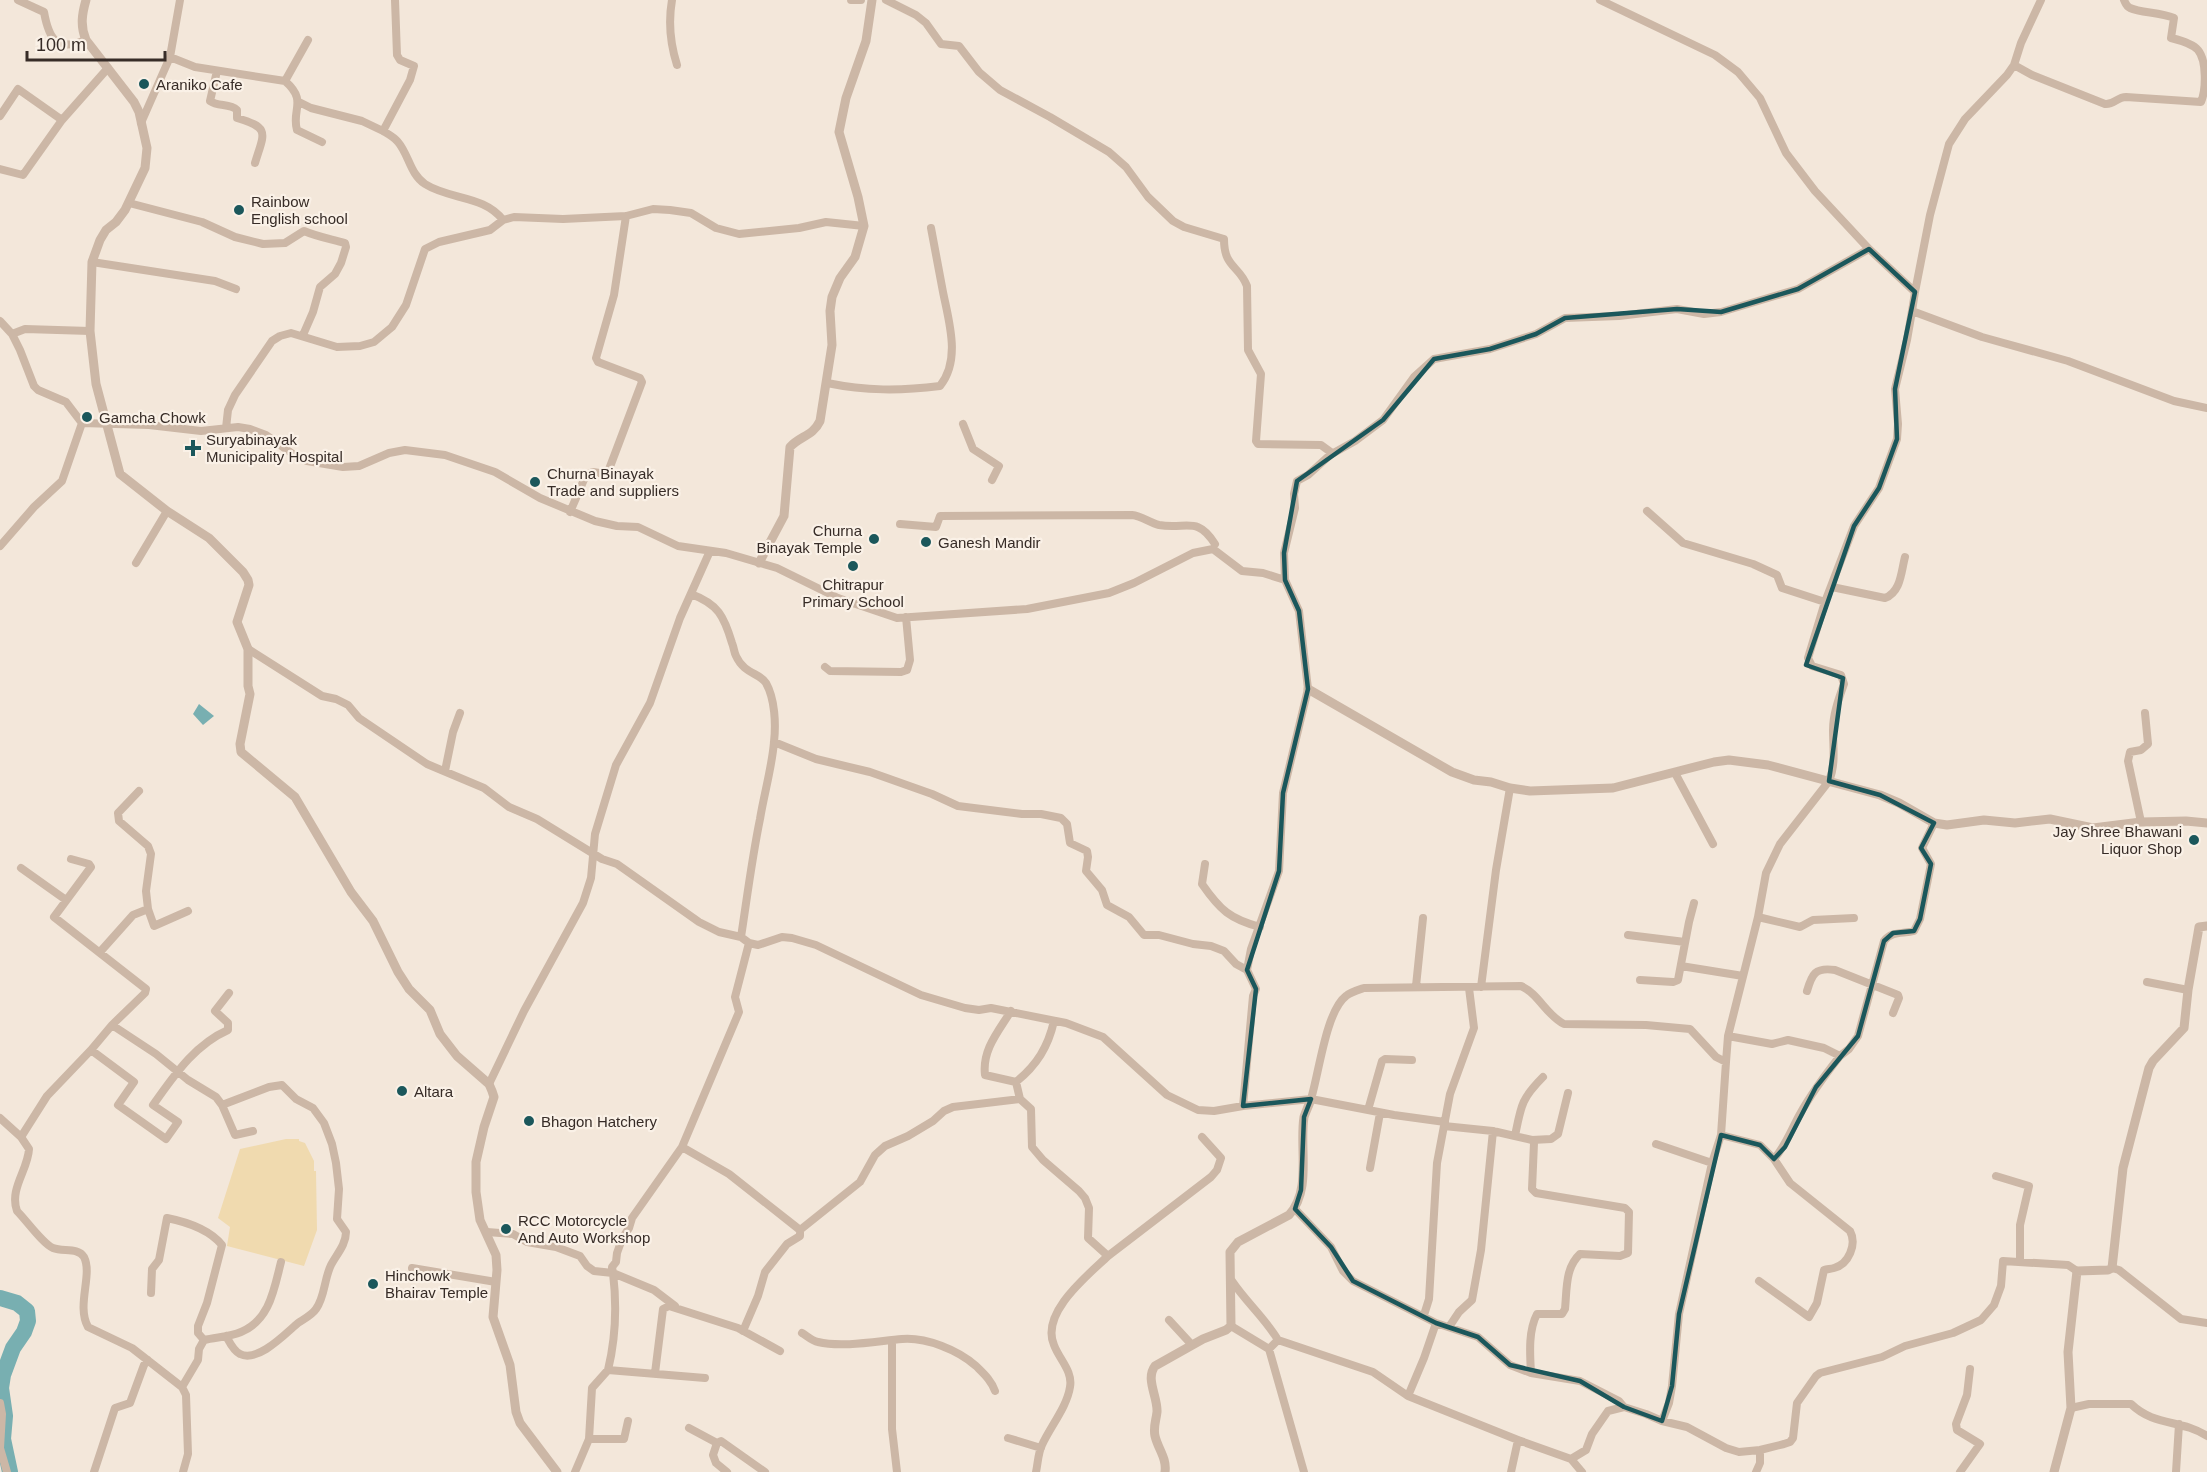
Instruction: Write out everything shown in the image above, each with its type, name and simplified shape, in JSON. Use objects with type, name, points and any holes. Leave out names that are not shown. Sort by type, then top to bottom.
[{"type":"street","points":[[18,0],[44,12],[48,31],[54,40],[71,46],[86,40]]},
{"type":"street","points":[[86,0],[81,22],[86,40],[134,102],[139,112],[147,148],[147,158],[139,183],[120,217],[106,230],[96,247],[92,262],[90,331],[96,384],[120,474],[167,511],[209,538],[243,572],[249,585],[237,622],[248,649],[250,701],[240,744],[241,752],[295,797],[351,892],[373,921],[409,989],[430,1010],[440,1034],[456,1056],[489,1084],[494,1097],[476,1162],[476,1192],[480,1220],[496,1255],[493,1317],[510,1365],[516,1412],[520,1423],[557,1472]]},
{"type":"street","points":[[141,123],[170,57],[180,0]]},
{"type":"street","points":[[383,131],[410,80],[414,66],[413,63],[400,60],[397,55],[395,0]]},
{"type":"street","points":[[672,0],[669,18],[671,45],[677,65]]},
{"type":"street","points":[[851,0],[861,0]]},
{"type":"street","points":[[759,563],[784,516],[788,486],[788,452],[793,444],[810,435],[820,421],[832,345],[830,311],[832,297],[840,278],[855,257],[864,226],[839,132],[846,98],[866,41],[872,0]]},
{"type":"street","points":[[886,0],[916,15],[926,23],[941,44],[959,46],[979,72],[1000,90],[1109,152],[1126,167],[1148,197],[1173,221],[1184,227],[1224,239],[1226,257],[1247,286],[1248,350],[1261,374],[1256,441],[1258,444],[1321,446],[1332,453]]},
{"type":"street","points":[[1600,0],[1715,55],[1738,72],[1760,98],[1786,153],[1815,191],[1869,249],[1915,292]]},
{"type":"street","points":[[1662,1421],[1672,1386],[1679,1314],[1720,1135],[1728,1036],[1758,917],[1766,873],[1772,857],[1829,781],[1833,770],[1835,715],[1844,684],[1843,678],[1812,666],[1808,658],[1825,602],[1854,526],[1879,488],[1897,440],[1895,389],[1908,340],[1930,215],[1949,144],[1965,119],[2014,65],[2021,43],[2041,0]]},
{"type":"street","points":[[2014,65],[2032,75],[2105,104],[2112,104],[2118,98],[2126,97],[2201,102],[2206,86],[2200,53],[2195,47],[2171,38],[2174,18],[2154,11],[2130,8],[2124,0]]},
{"type":"street","points":[[285,81],[308,40]]},
{"type":"street","points":[[170,57],[195,67],[285,81],[299,102],[297,130],[322,142]]},
{"type":"street","points":[[0,170],[23,175],[62,120],[108,68]]},
{"type":"street","points":[[217,71],[210,101],[233,106],[237,110],[237,118],[251,122],[261,127],[263,131],[255,163]]},
{"type":"street","points":[[0,116],[18,89],[62,120]]},
{"type":"street","points":[[299,102],[311,108],[362,121],[383,131],[400,144],[415,175],[421,182],[444,194],[486,205],[497,212],[503,220]]},
{"type":"street","points":[[129,202],[202,222],[235,237],[263,244],[290,241],[304,231],[345,243],[341,263],[335,274],[320,287],[303,335]]},
{"type":"street","points":[[226,428],[228,410],[235,395],[266,346],[285,334],[303,335],[337,347],[360,346],[374,342],[392,327],[406,305],[425,249],[439,242],[490,230],[503,220],[514,217],[563,219],[626,216],[653,209],[691,213],[716,228],[740,234],[799,228],[826,222],[864,226]]},
{"type":"street","points":[[570,512],[586,475],[593,472],[606,474],[608,472],[642,382],[640,378],[598,362],[596,358],[615,287],[626,216]]},
{"type":"street","points":[[827,383],[855,389],[902,391],[940,386],[945,380],[952,349],[951,326],[931,228]]},
{"type":"street","points":[[1247,970],[1251,949],[1279,871],[1283,793],[1308,689],[1299,611],[1286,580],[1285,547],[1295,508],[1294,494],[1297,481],[1308,475],[1332,453],[1355,441],[1383,420],[1414,377],[1434,358],[1490,349],[1536,334],[1565,318],[1619,316],[1677,309],[1704,314],[1721,312],[1798,289],[1869,249]]},
{"type":"street","points":[[92,262],[215,280],[236,289]]},
{"type":"street","points":[[1912,311],[1982,337],[2068,361],[2174,401],[2207,408]]},
{"type":"street","points":[[0,321],[12,334],[34,386],[66,402],[82,423],[149,425],[201,431],[226,428],[250,429],[266,435],[297,457],[335,466],[359,466],[389,453],[405,450],[445,455],[495,472],[570,512],[602,523],[638,527],[678,546],[726,553],[777,568],[838,598],[897,618],[1027,609],[1109,593],[1134,583],[1192,553],[1213,549],[1242,571],[1263,573],[1286,580]]},
{"type":"street","points":[[12,334],[25,329],[90,331]]},
{"type":"street","points":[[0,546],[34,507],[62,481],[82,423]]},
{"type":"street","points":[[963,424],[973,449],[999,466],[992,480]]},
{"type":"street","points":[[136,563],[167,511]]},
{"type":"street","points":[[1647,511],[1683,543],[1753,564],[1777,575],[1782,588],[1825,602]]},
{"type":"street","points":[[900,524],[936,527],[940,516],[1132,515],[1156,525],[1199,526],[1215,544]]},
{"type":"street","points":[[489,1084],[524,1011],[583,903],[591,878],[595,834],[616,765],[650,703],[691,594],[710,551]]},
{"type":"street","points":[[1832,587],[1885,598],[1893,595],[1898,587],[1905,557]]},
{"type":"street","points":[[691,594],[707,600],[716,607],[726,626],[738,661],[744,669],[762,678],[766,683],[774,714],[774,742],[741,937]]},
{"type":"street","points":[[825,668],[830,671],[901,672],[907,670],[910,660],[906,617]]},
{"type":"street","points":[[248,649],[322,696],[348,705],[359,718],[427,764],[484,788],[509,807],[537,819],[602,859],[617,864],[699,922],[719,932],[741,937],[749,944],[758,945],[782,937],[792,938],[816,945],[921,995],[965,1008],[979,1010],[991,1008],[1066,1023],[1103,1037],[1167,1095],[1198,1110],[1214,1112],[1243,1106],[1311,1099],[1532,1140],[1551,1139],[1558,1134],[1568,1093]]},
{"type":"street","points":[[1308,689],[1452,772],[1474,780],[1530,791],[1600,789],[1714,762],[1736,761],[1768,765],[1880,795],[1934,823],[1947,825],[1996,820],[2014,823],[2050,819],[2093,828],[2141,822],[2207,823]]},
{"type":"street","points":[[446,771],[453,732],[460,713]]},
{"type":"street","points":[[2141,822],[2128,761],[2130,752],[2141,750],[2148,744],[2145,713]]},
{"type":"street","points":[[774,742],[816,759],[870,772],[932,794],[958,806],[1022,814],[1041,814],[1060,818],[1068,824],[1070,843],[1084,849],[1088,854],[1086,871],[1102,890],[1107,905],[1126,915],[1142,934],[1160,935],[1211,946],[1224,951],[1236,964],[1247,970],[1256,989],[1253,996],[1243,1106]]},
{"type":"street","points":[[1675,773],[1713,844]]},
{"type":"street","points":[[1482,987],[1496,870],[1510,788]]},
{"type":"street","points":[[139,791],[118,813],[119,821],[148,846],[151,854],[146,891],[148,909],[154,926],[188,911]]},
{"type":"street","points":[[1774,1159],[1785,1147],[1805,1106],[1840,1056],[1849,1050],[1858,1036],[1884,941],[1888,936],[1914,931],[1920,919],[1932,864],[1922,848],[1934,823]]},
{"type":"street","points":[[21,1137],[47,1096],[112,1025],[145,993],[146,989],[54,917],[91,867],[89,864],[70,859]]},
{"type":"street","points":[[1205,864],[1203,884],[1213,899],[1239,922],[1260,927]]},
{"type":"street","points":[[21,868],[66,900]]},
{"type":"street","points":[[1640,980],[1673,982],[1678,980],[1694,903]]},
{"type":"street","points":[[100,952],[133,915],[148,909]]},
{"type":"street","points":[[1758,917],[1800,927],[1813,920],[1854,918]]},
{"type":"street","points":[[1416,986],[1423,918]]},
{"type":"street","points":[[2112,1268],[2123,1168],[2150,1068],[2153,1060],[2184,1028],[2199,927],[2207,926]]},
{"type":"street","points":[[1628,935],[1685,942]]},
{"type":"street","points":[[575,1472],[589,1439],[592,1388],[608,1370],[613,1349],[616,1311],[612,1267],[616,1262],[617,1253],[629,1228],[629,1223],[682,1147],[739,1012],[735,997],[749,944]]},
{"type":"street","points":[[1681,966],[1743,976]]},
{"type":"street","points":[[1807,991],[1812,976],[1824,968],[1834,969],[1898,995],[1893,1013]]},
{"type":"street","points":[[2147,982],[2188,990]]},
{"type":"street","points":[[1232,1326],[1230,1252],[1233,1247],[1289,1215],[1295,1209],[1301,1190],[1304,1117],[1318,1078],[1330,1018],[1345,996],[1364,988],[1521,986],[1529,989],[1555,1019],[1564,1023],[1646,1025],[1690,1029],[1716,1058],[1726,1062]]},
{"type":"street","points":[[1424,1315],[1429,1299],[1434,1192],[1450,1094],[1474,1028],[1469,988]]},
{"type":"street","points":[[91,1050],[134,1082],[118,1105],[166,1139],[178,1122],[153,1105],[177,1071],[197,1050],[228,1030],[228,1023],[215,1011],[230,993]]},
{"type":"street","points":[[1011,1011],[987,1050],[984,1065],[985,1075],[1016,1082]]},
{"type":"street","points":[[1016,1082],[1030,1070],[1049,1042],[1054,1021]]},
{"type":"street","points":[[112,1025],[156,1054],[188,1080],[216,1097],[235,1135],[252,1131]]},
{"type":"street","points":[[1728,1036],[1772,1044],[1788,1040],[1824,1048],[1840,1056]]},
{"type":"street","points":[[1368,1110],[1382,1061],[1385,1059],[1412,1060]]},
{"type":"street","points":[[1515,1136],[1522,1103],[1528,1093],[1544,1077]]},
{"type":"street","points":[[1016,1082],[1020,1099],[1031,1109],[1032,1147],[1085,1198],[1089,1208],[1088,1238],[1108,1256]]},
{"type":"street","points":[[222,1105],[269,1087],[282,1085],[319,1114],[332,1144],[339,1189],[337,1219],[346,1233],[344,1244],[327,1275],[320,1303],[315,1311],[296,1324],[283,1338],[248,1355],[241,1355],[236,1351],[226,1336]]},
{"type":"street","points":[[800,1230],[860,1182],[875,1155],[885,1146],[908,1136],[953,1107],[1020,1099]]},
{"type":"street","points":[[1370,1168],[1380,1113]]},
{"type":"street","points":[[0,1118],[21,1137],[29,1149],[16,1190],[17,1210],[51,1247],[78,1251],[83,1256],[86,1265],[83,1311],[88,1327],[132,1348],[182,1387],[186,1395],[188,1454],[183,1472]]},
{"type":"street","points":[[1449,1327],[1459,1312],[1472,1300],[1481,1250],[1493,1131]]},
{"type":"street","points":[[1720,1135],[1760,1145],[1774,1159],[1790,1183],[1850,1232],[1854,1239],[1853,1248],[1844,1262],[1835,1268],[1824,1270],[1817,1303],[1809,1317],[1760,1281]]},
{"type":"street","points":[[1036,1472],[1041,1448],[1070,1389],[1069,1374],[1052,1343],[1055,1318],[1060,1305],[1108,1256],[1216,1170],[1221,1158],[1202,1137]]},
{"type":"street","points":[[1531,1373],[1530,1354],[1534,1319],[1537,1314],[1562,1314],[1565,1310],[1569,1269],[1572,1262],[1580,1254],[1620,1256],[1628,1254],[1630,1232],[1629,1212],[1625,1208],[1536,1193],[1532,1189],[1534,1143],[1532,1140]]},
{"type":"street","points":[[1656,1144],[1712,1163]]},
{"type":"street","points":[[682,1147],[729,1174],[800,1230]]},
{"type":"street","points":[[1996,1176],[2029,1186],[2020,1225],[2020,1262]]},
{"type":"street","points":[[1295,1209],[1331,1247],[1347,1276],[1436,1323],[1478,1337],[1510,1365],[1531,1373],[1580,1381],[1619,1401],[1624,1407]]},
{"type":"street","points":[[151,1293],[152,1269],[159,1260],[167,1218],[188,1224],[215,1237],[222,1245],[207,1303],[198,1326],[198,1333],[204,1340]]},
{"type":"street","points":[[742,1331],[758,1296],[765,1272],[787,1244],[800,1236],[800,1230]]},
{"type":"street","points":[[487,1232],[513,1234],[527,1242],[556,1247],[580,1256],[594,1271],[613,1273],[654,1290],[675,1306],[742,1331],[780,1351]]},
{"type":"street","points":[[1571,1459],[1586,1450],[1592,1434],[1608,1411],[1624,1407],[1697,1432],[1726,1448],[1739,1452],[1760,1450],[1790,1442],[1793,1438],[1797,1403],[1816,1376],[1882,1357],[1905,1346],[1953,1333],[1981,1320],[1994,1305],[2001,1286],[2003,1261],[2068,1265],[2077,1271],[2112,1268],[2119,1270],[2181,1319],[2207,1323]]},
{"type":"street","points":[[204,1340],[240,1333],[254,1325],[265,1313],[274,1292],[281,1262]]},
{"type":"street","points":[[412,1268],[496,1282]]},
{"type":"street","points":[[2054,1472],[2071,1407],[2068,1352],[2077,1271]]},
{"type":"street","points":[[1232,1281],[1243,1298],[1267,1321],[1278,1340],[1372,1372],[1408,1396],[1571,1459],[1582,1472]]},
{"type":"street","points":[[655,1373],[663,1309],[675,1306]]},
{"type":"street","points":[[1169,1320],[1192,1345]]},
{"type":"street","points":[[1408,1396],[1425,1358],[1436,1323]]},
{"type":"street","points":[[1165,1472],[1165,1459],[1155,1437],[1154,1427],[1157,1413],[1151,1371],[1155,1366],[1192,1345],[1232,1326]]},
{"type":"street","points":[[1232,1326],[1269,1349],[1304,1472]]},
{"type":"street","points":[[802,1333],[817,1342],[904,1339],[921,1341],[965,1356],[986,1375],[995,1391]]},
{"type":"street","points":[[182,1387],[198,1360],[204,1340]]},
{"type":"street","points":[[1269,1349],[1278,1340]]},
{"type":"street","points":[[892,1341],[892,1429],[897,1472]]},
{"type":"street","points":[[94,1472],[115,1408],[130,1402],[148,1360]]},
{"type":"street","points":[[1960,1472],[1980,1444],[1957,1430],[1956,1424],[1967,1395],[1970,1368]]},
{"type":"street","points":[[608,1370],[705,1378]]},
{"type":"street","points":[[0,1402],[2,1414],[0,1448],[7,1472]]},
{"type":"street","points":[[2071,1407],[2089,1404],[2131,1404],[2142,1414],[2157,1420],[2179,1424],[2207,1436]]},
{"type":"street","points":[[589,1439],[624,1439],[628,1421]]},
{"type":"street","points":[[2176,1472],[2179,1424]]},
{"type":"street","points":[[689,1428],[717,1443],[724,1441],[765,1472]]},
{"type":"street","points":[[1008,1438],[1041,1448]]},
{"type":"street","points":[[1511,1472],[1518,1440]]},
{"type":"street","points":[[717,1443],[712,1455],[727,1472]]},
{"type":"street","points":[[1756,1472],[1760,1463],[1760,1450]]},
{"type":"highlighted area","points":[[1869,249],[1915,292],[1895,389],[1897,439],[1879,488],[1854,526],[1806,665],[1843,678],[1829,781],[1880,795],[1934,823],[1921,848],[1931,864],[1920,919],[1914,931],[1893,933],[1884,941],[1858,1036],[1816,1087],[1785,1147],[1774,1159],[1760,1145],[1721,1135],[1679,1314],[1672,1386],[1662,1421],[1624,1407],[1580,1381],[1510,1365],[1478,1337],[1436,1323],[1353,1281],[1331,1247],[1295,1209],[1301,1190],[1304,1117],[1311,1099],[1243,1106],[1256,989],[1247,970],[1279,871],[1283,793],[1308,689],[1299,611],[1285,580],[1284,553],[1297,481],[1383,420],[1434,359],[1490,349],[1536,334],[1565,318],[1677,309],[1721,312],[1798,289]]},
{"type":"sand","points":[[286,1139],[299,1139],[305,1143],[314,1161],[314,1171],[316,1171],[317,1230],[304,1266],[227,1246],[230,1227],[218,1218],[240,1149]]},
{"type":"water","points":[[199,704],[214,716],[203,725],[193,714]]},
{"type":"waterway","points":[[0,1298],[17,1303],[27,1311],[28,1321],[24,1332],[13,1348],[3,1375],[1,1388],[5,1416],[3,1439],[10,1472]]},
{"type":"place","name":"Araniko Cafe","points":[[144,84]]},
{"type":"place","name":"Rainbow English school","points":[[239,210]]},
{"type":"place","name":"Gamcha Chowk","points":[[87,417]]},
{"type":"place","name":"Suryabinayak Municipality Hospital","points":[[193,448]]},
{"type":"place","name":"Churna Binayak Trade and suppliers","points":[[535,482]]},
{"type":"place","name":"Churna Binayak Temple","points":[[874,539]]},
{"type":"place","name":"Ganesh Mandir","points":[[926,542]]},
{"type":"place","name":"Chitrapur Primary School","points":[[853,566]]},
{"type":"place","name":"Jay Shree Bhawani Liquor Shop","points":[[2194,840]]},
{"type":"place","name":"Altara","points":[[402,1091]]},
{"type":"place","name":"Bhagon Hatchery","points":[[529,1121]]},
{"type":"place","name":"RCC Motorcycle And Auto Workshop","points":[[506,1229]]},
{"type":"place","name":"Hinchowk Bhairav Temple","points":[[373,1284]]}]
